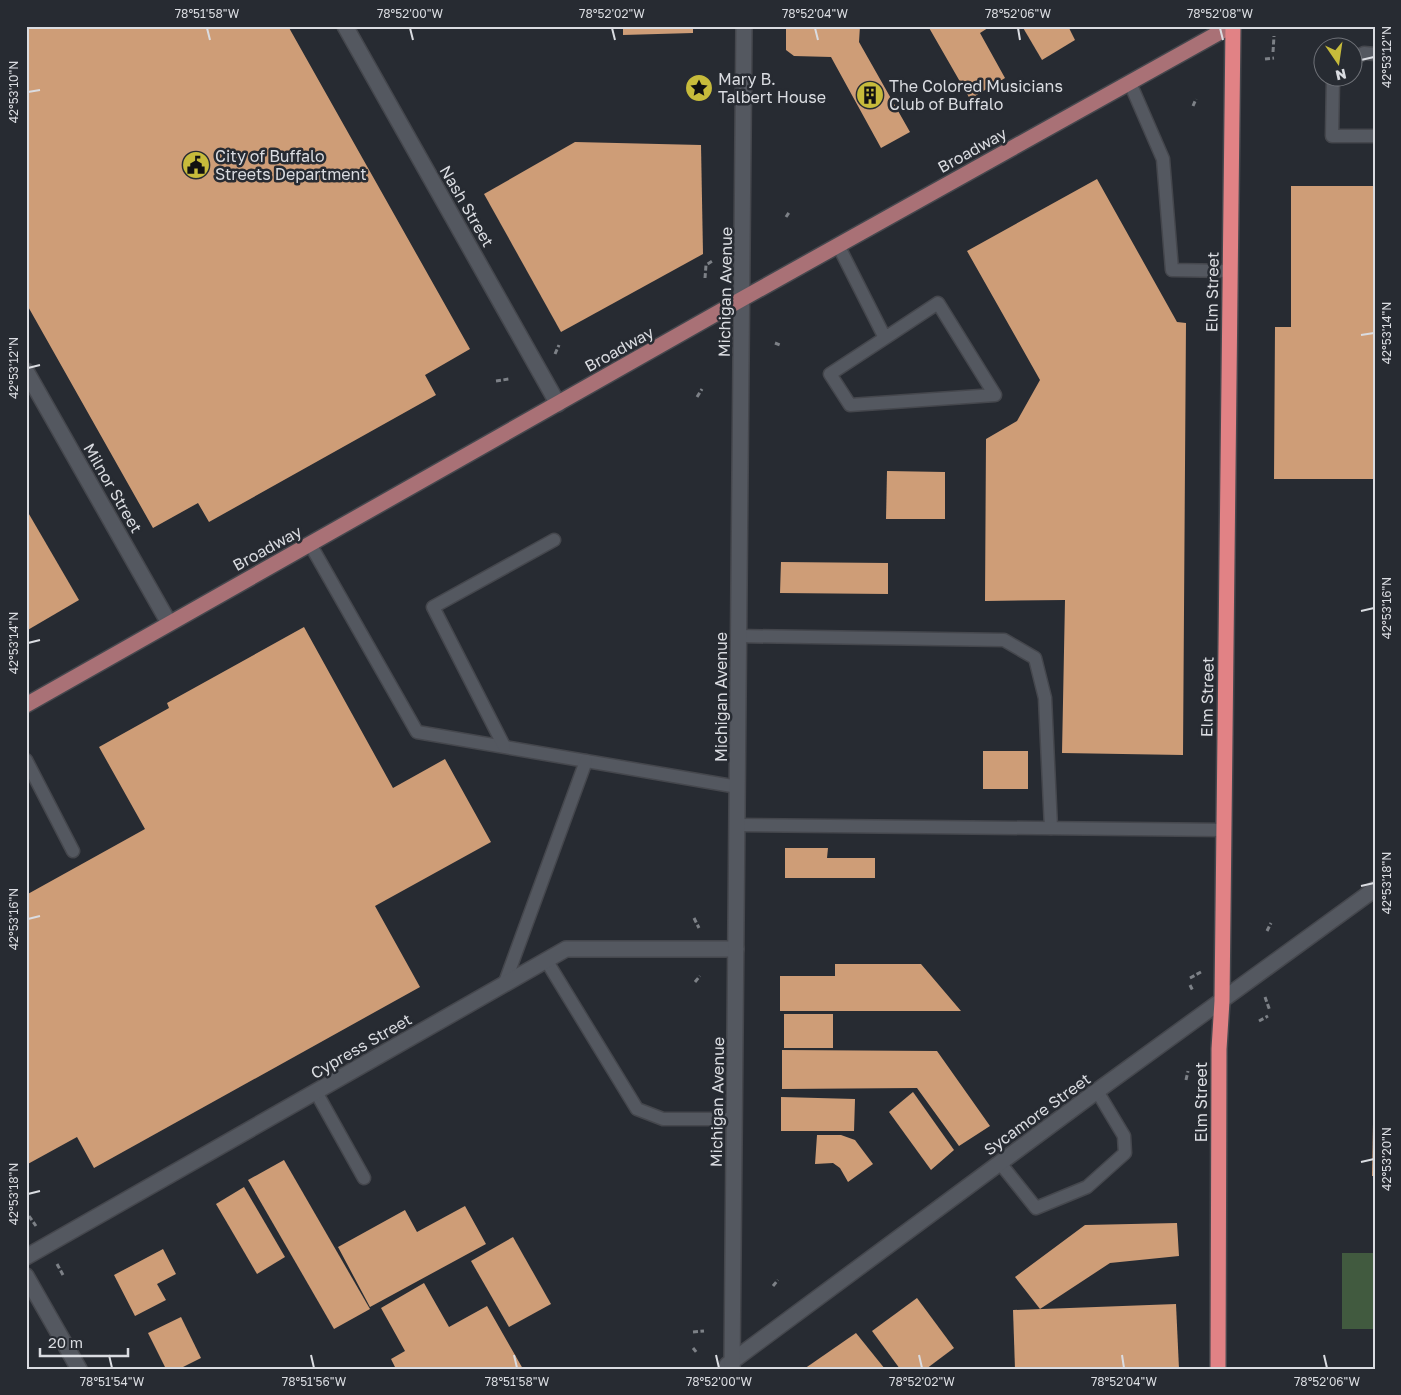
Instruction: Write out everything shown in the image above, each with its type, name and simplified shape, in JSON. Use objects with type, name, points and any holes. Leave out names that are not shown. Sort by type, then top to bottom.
[{"type":"highway","name":"Elm Street","points":[[1218,1369],[1219,1049],[1222,1001],[1232,26]]},
{"type":"main road","name":"Broadway","points":[[26,705],[742,299],[1232,26]]},
{"type":"street","name":"Nash Street","points":[[345,26],[558,404]]},
{"type":"street","name":"Michigan Avenue","points":[[729,1366],[738,787],[744,26]]},
{"type":"street","name":"Milnor Street","points":[[26,371],[170,623]]},
{"type":"street","name":"Sycamore Street","points":[[729,1366],[1097,1091],[1375,890]]},
{"type":"street","name":"Cypress Street","points":[[26,1257],[566,949],[736,948]]},
{"type":"street","points":[[26,1276],[79,1369]]},
{"type":"lane","points":[[1130,83],[1163,159],[1172,270],[1230,271]]},
{"type":"lane","points":[[1333,88],[1332,136],[1375,136]]},
{"type":"lane","points":[[838,245],[885,338]]},
{"type":"lane","points":[[938,303],[995,395],[850,405],[830,374],[885,338],[938,303]]},
{"type":"lane","points":[[504,746],[433,607],[554,540]]},
{"type":"lane","points":[[310,544],[417,732],[738,787]]},
{"type":"lane","points":[[739,636],[1004,640],[1036,658],[1045,698],[1051,828]]},
{"type":"lane","points":[[26,760],[74,851]]},
{"type":"lane","points":[[504,985],[586,761]]},
{"type":"lane","points":[[737,825],[1223,830]]},
{"type":"lane","points":[[546,960],[637,1109],[663,1119],[734,1120]]},
{"type":"lane","points":[[1000,1163],[1022,1193],[1036,1208],[1087,1187],[1125,1153],[1124,1136],[1097,1091]]},
{"type":"lane","points":[[316,1092],[364,1178]]},
{"type":"path","points":[[1273,52],[1274,36]]},
{"type":"path","points":[[1265,59],[1274,58]]},
{"type":"path","points":[[1192,106],[1196,99]]},
{"type":"path","points":[[786,217],[790,211]]},
{"type":"path","points":[[705,278],[706,265],[714,260]]},
{"type":"path","points":[[775,343],[780,345]]},
{"type":"path","points":[[554,355],[559,346]]},
{"type":"path","points":[[496,381],[509,379]]},
{"type":"path","points":[[697,397],[702,389]]},
{"type":"path","points":[[694,918],[700,928]]},
{"type":"path","points":[[1267,931],[1271,923]]},
{"type":"path","points":[[1190,978],[1202,971]]},
{"type":"path","points":[[695,982],[700,976]]},
{"type":"path","points":[[1190,986],[1193,991]]},
{"type":"path","points":[[1265,997],[1270,1011]]},
{"type":"path","points":[[1259,1021],[1268,1016]]},
{"type":"path","points":[[1186,1080],[1188,1071]]},
{"type":"path","points":[[29,1216],[36,1226]]},
{"type":"path","points":[[56,1261],[63,1274]]},
{"type":"path","points":[[773,1286],[778,1280]]},
{"type":"path","points":[[693,1332],[704,1331]]},
{"type":"path","points":[[693,1348],[697,1353]]},
{"type":"green space","points":[[1342,1253],[1375,1253],[1375,1329],[1342,1329]]},
{"type":"building","name":"City of Buffalo Streets Department","points":[[26,26],[288,26],[470,349],[425,375],[436,395],[209,522],[198,503],[153,528],[26,303]]},
{"type":"building","points":[[623,26],[693,26],[693,33],[623,35]]},
{"type":"building","name":"The Colored Musicians Club of Buffalo","points":[[786,26],[860,26],[859,42],[910,132],[881,148],[831,57],[794,56],[786,50]]},
{"type":"building","points":[[928,26],[991,26],[980,33],[1005,78],[970,99]]},
{"type":"building","points":[[1022,26],[1068,26],[1075,40],[1042,60]]},
{"type":"building","points":[[575,142],[701,145],[703,254],[561,332],[484,194]]},
{"type":"building","points":[[1097,179],[1177,322],[1186,323],[1183,755],[1062,753],[1065,600],[985,601],[986,439],[1017,421],[1040,380],[967,251]]},
{"type":"building","points":[[1291,186],[1375,186],[1375,479],[1274,479],[1275,327],[1291,327]]},
{"type":"building","points":[[887,471],[945,472],[945,519],[886,519]]},
{"type":"building","points":[[26,509],[79,600],[26,631]]},
{"type":"building","points":[[781,562],[888,563],[888,594],[780,593]]},
{"type":"building","points":[[304,627],[393,788],[445,759],[491,842],[375,906],[420,987],[94,1168],[77,1137],[26,1165],[26,895],[145,829],[99,747],[169,708],[167,703]]},
{"type":"building","points":[[983,751],[1028,751],[1028,789],[983,789]]},
{"type":"building","points":[[785,848],[828,848],[827,858],[875,858],[875,878],[785,878]]},
{"type":"building","points":[[835,964],[921,964],[961,1011],[780,1011],[780,976],[835,976]]},
{"type":"building","points":[[784,1014],[833,1014],[833,1048],[784,1048]]},
{"type":"building","points":[[782,1050],[937,1051],[990,1126],[959,1146],[917,1088],[782,1089]]},
{"type":"building","points":[[913,1092],[954,1150],[931,1170],[889,1112]]},
{"type":"building","points":[[781,1097],[855,1099],[854,1131],[781,1131]]},
{"type":"building","points":[[1373,1124],[1375,1124],[1375,1176],[1372,1176]]},
{"type":"building","points":[[817,1135],[841,1135],[855,1140],[873,1164],[848,1182],[840,1168],[833,1163],[815,1164]]},
{"type":"building","points":[[284,1160],[370,1309],[334,1329],[248,1180]]},
{"type":"building","points":[[244,1187],[285,1257],[257,1274],[216,1204]]},
{"type":"building","points":[[465,1206],[486,1244],[370,1307],[338,1247],[405,1210],[417,1232]]},
{"type":"building","points":[[1177,1223],[1179,1256],[1110,1263],[1040,1309],[1015,1277],[1085,1225]]},
{"type":"building","points":[[513,1237],[551,1304],[509,1327],[471,1261]]},
{"type":"building","points":[[163,1249],[176,1274],[157,1284],[166,1300],[135,1316],[114,1275]]},
{"type":"building","points":[[424,1283],[449,1327],[487,1306],[523,1369],[396,1369],[391,1359],[405,1351],[381,1308]]},
{"type":"building","points":[[917,1298],[954,1348],[926,1369],[900,1369],[872,1331]]},
{"type":"building","points":[[1176,1304],[1179,1369],[1015,1369],[1013,1310]]},
{"type":"building","points":[[181,1317],[201,1358],[179,1369],[166,1369],[148,1333]]},
{"type":"building","points":[[856,1333],[885,1369],[804,1369]]},
{"type":"place","name":"Mary B. Talbert House","points":[[699,88]]},
{"type":"place","name":"The Colored Musicians Club of Buffalo","points":[[870,95]]},
{"type":"place","name":"City of Buffalo Streets Department","points":[[196,165]]}]
